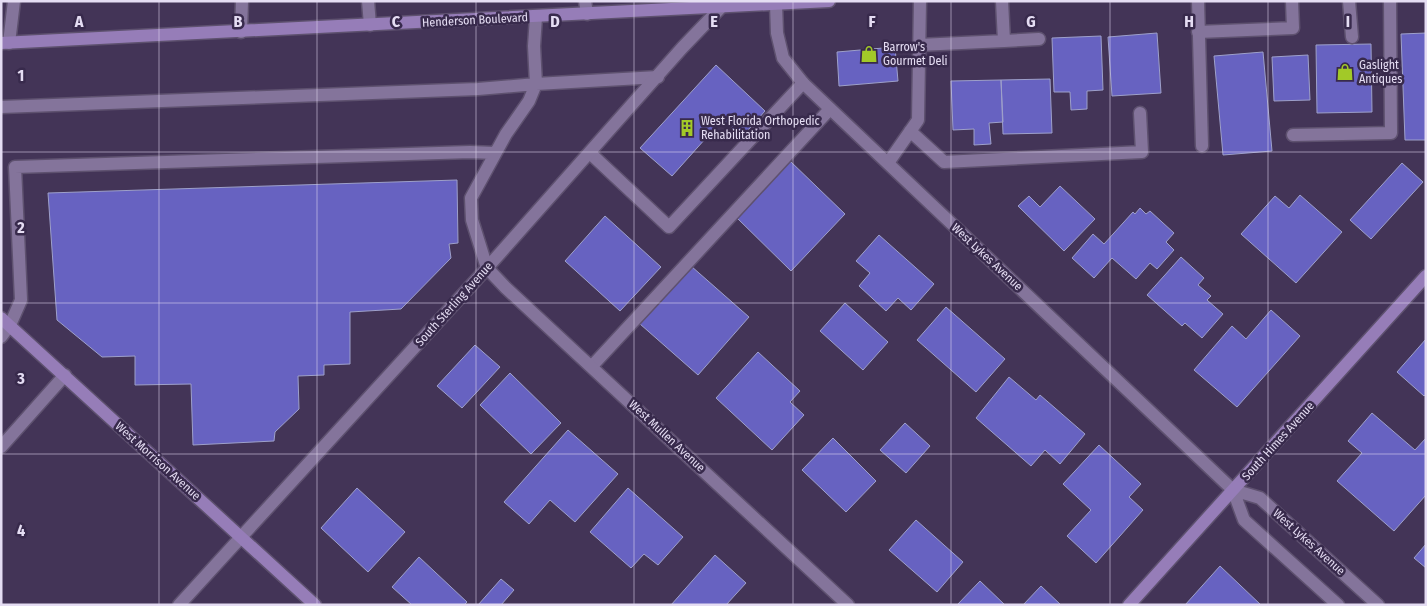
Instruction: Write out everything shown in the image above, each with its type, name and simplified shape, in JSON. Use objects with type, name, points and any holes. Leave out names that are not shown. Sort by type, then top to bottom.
[{"type":"street","points":[[5,43],[14,1]]},
{"type":"street","points":[[242,1],[242,32]]},
{"type":"street","points":[[368,1],[370,25]]},
{"type":"street","points":[[585,1],[587,14]]},
{"type":"street","name":"Henderson Boulevard","points":[[5,43],[536,17],[587,14],[667,5],[776,4],[828,1]]},
{"type":"street","points":[[888,163],[918,120],[920,1]]},
{"type":"street","points":[[1002,1],[1004,41]]},
{"type":"street","points":[[1198,1],[1202,146]]},
{"type":"street","points":[[1198,32],[1293,28],[1292,1]]},
{"type":"street","points":[[1349,1],[1352,37]]},
{"type":"street","points":[[1293,135],[1391,133],[1390,1]]},
{"type":"street","name":"South Sterling Avenue","points":[[179,605],[487,268],[724,4]]},
{"type":"street","name":"West Lykes Avenue","points":[[776,4],[777,33],[783,58],[803,83],[1233,490],[1244,520],[1338,605]]},
{"type":"street","points":[[487,268],[472,220],[471,198],[494,153],[529,101],[536,84],[534,46],[536,17]]},
{"type":"street","points":[[919,45],[1039,40]]},
{"type":"street","points":[[1,107],[478,89],[658,77]]},
{"type":"street","points":[[590,153],[669,227],[803,83]]},
{"type":"street","points":[[592,366],[830,109]]},
{"type":"street","points":[[910,130],[944,162],[1142,152],[1140,113]]},
{"type":"street","points":[[1,168],[450,152],[494,153]]},
{"type":"street","points":[[1,337],[6,321],[21,300],[15,167]]},
{"type":"street","name":"West Mullen Avenue","points":[[487,268],[506,288],[848,605]]},
{"type":"street","name":"South Himes Avenue","points":[[1129,605],[1426,276]]},
{"type":"street","name":"West Morrison Avenue","points":[[6,321],[315,605]]},
{"type":"street","points":[[1,447],[64,375]]},
{"type":"street","name":"West Lykes Avenue","points":[[1233,490],[1260,498],[1378,605]]},
{"type":"building","points":[[1157,33],[1161,93],[1112,96],[1108,37]]},
{"type":"building","points":[[1426,33],[1426,140],[1405,140],[1401,34]]},
{"type":"building","points":[[1101,36],[1103,90],[1087,91],[1087,109],[1071,110],[1070,92],[1054,92],[1052,38]]},
{"type":"building","points":[[1371,44],[1372,112],[1317,113],[1316,45]]},
{"type":"building","points":[[895,47],[898,81],[839,86],[837,52]]},
{"type":"building","points":[[1263,52],[1272,151],[1223,155],[1214,56]]},
{"type":"building","points":[[1308,55],[1310,100],[1274,101],[1272,57]]},
{"type":"building","name":"West Florida Orthopedic Rehabilitation","points":[[716,65],[765,111],[742,137],[723,119],[672,176],[640,148]]},
{"type":"building","points":[[1050,79],[1052,133],[1003,134],[1001,80]]},
{"type":"building","points":[[1001,80],[1003,122],[989,123],[991,144],[974,145],[974,129],[953,130],[951,81]]},
{"type":"building","points":[[789,160],[845,214],[791,271],[735,216]]},
{"type":"building","points":[[1402,163],[1423,182],[1371,239],[1350,220]]},
{"type":"building","points":[[457,180],[458,243],[449,244],[451,258],[401,309],[350,312],[350,364],[324,365],[324,375],[298,376],[299,409],[275,432],[274,441],[193,445],[191,384],[135,385],[135,356],[102,357],[57,320],[48,193]]},
{"type":"building","points":[[1060,186],[1095,219],[1064,251],[1018,206],[1029,196],[1040,207]]},
{"type":"building","points":[[1300,195],[1342,232],[1296,283],[1241,234],[1275,196],[1289,208]]},
{"type":"building","points":[[1140,208],[1146,214],[1150,211],[1174,233],[1166,242],[1174,250],[1157,269],[1150,263],[1136,279],[1112,258],[1094,278],[1072,258],[1093,234],[1104,244],[1133,212],[1135,214]]},
{"type":"building","points":[[605,216],[661,267],[620,311],[565,261]]},
{"type":"building","points":[[879,235],[934,284],[911,310],[898,298],[886,311],[859,286],[870,273],[856,261]]},
{"type":"building","points":[[1181,257],[1204,278],[1198,285],[1211,296],[1207,300],[1223,314],[1202,338],[1185,323],[1182,326],[1147,295]]},
{"type":"building","points":[[691,266],[749,317],[698,375],[640,324]]},
{"type":"building","points":[[845,303],[888,342],[863,370],[820,331]]},
{"type":"building","points":[[946,307],[1005,359],[976,392],[917,340]]},
{"type":"building","points":[[1271,310],[1300,336],[1237,407],[1194,370],[1232,326],[1246,339]]},
{"type":"building","points":[[1426,339],[1426,394],[1424,396],[1397,372]]},
{"type":"building","points":[[475,345],[500,367],[462,408],[437,386]]},
{"type":"building","points":[[758,352],[800,391],[790,402],[804,415],[772,450],[716,398]]},
{"type":"building","points":[[510,373],[561,423],[531,454],[480,405]]},
{"type":"building","points":[[1009,377],[1036,400],[1040,395],[1085,434],[1060,464],[1045,450],[1031,466],[976,418]]},
{"type":"building","points":[[1372,413],[1415,450],[1426,438],[1426,495],[1394,531],[1337,481],[1362,453],[1348,441]]},
{"type":"building","points":[[905,423],[930,446],[906,473],[880,450]]},
{"type":"building","points":[[568,430],[618,474],[575,522],[550,500],[529,524],[504,502]]},
{"type":"building","points":[[833,438],[876,481],[846,512],[802,470]]},
{"type":"building","points":[[1099,445],[1141,484],[1129,497],[1143,510],[1096,563],[1067,536],[1091,510],[1063,484]]},
{"type":"building","points":[[357,488],[405,532],[368,572],[321,528]]},
{"type":"building","points":[[628,488],[683,537],[658,565],[644,554],[631,568],[590,532]]},
{"type":"building","points":[[916,520],[963,562],[937,592],[889,550]]},
{"type":"building","points":[[1426,544],[1426,568],[1414,558]]},
{"type":"building","points":[[715,555],[746,583],[726,605],[671,605]]},
{"type":"building","points":[[419,557],[467,602],[464,605],[412,605],[392,587]]},
{"type":"building","points":[[1220,566],[1261,605],[1185,605]]},
{"type":"building","points":[[501,579],[514,590],[501,605],[478,605]]},
{"type":"building","points":[[980,581],[1005,605],[957,605]]},
{"type":"building","points":[[1041,586],[1061,605],[1023,605]]},
{"type":"place","name":"Barrow's Gourmet Deli","points":[[869,54]]},
{"type":"place","name":"Gaslight Antiques","points":[[1345,72]]},
{"type":"place","name":"West Florida Orthopedic Rehabilitation","points":[[687,128]]}]
